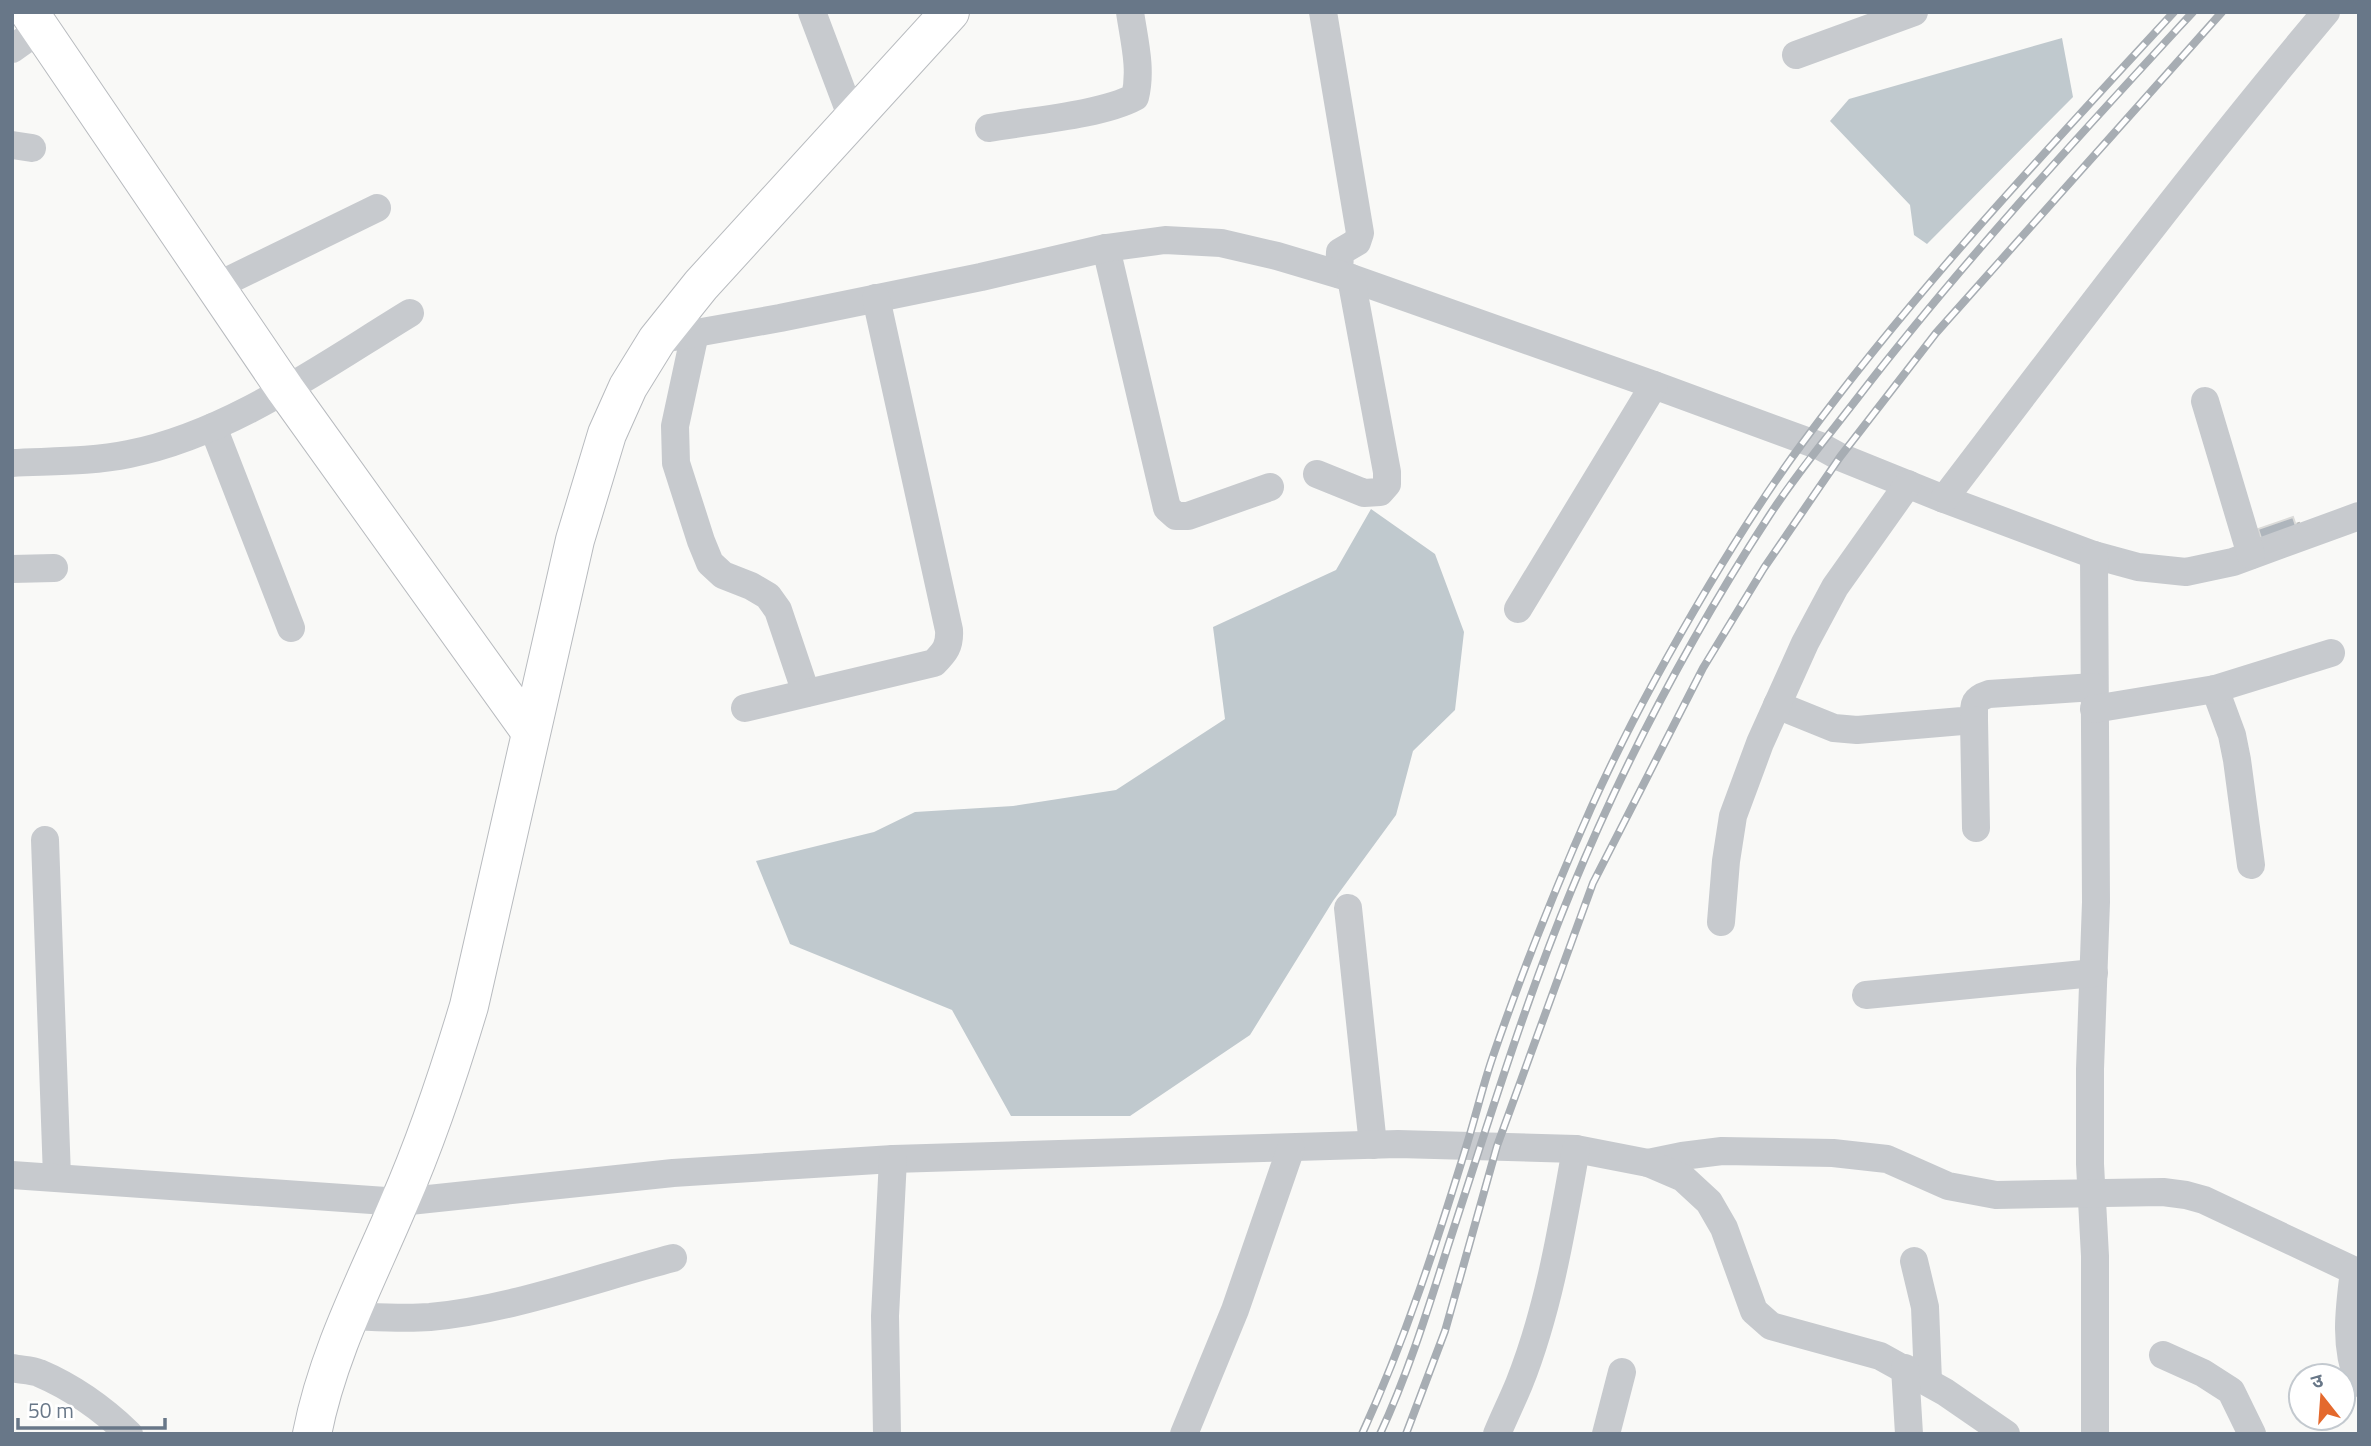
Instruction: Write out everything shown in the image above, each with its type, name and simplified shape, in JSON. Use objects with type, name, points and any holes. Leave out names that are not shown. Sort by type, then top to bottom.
[{"type":"highway","points":[[312,1434],[331,1364],[427,1134],[469,1006],[575,540],[607,434],[628,387],[657,340],[701,285],[950,12]]},
{"type":"highway","points":[[27,30],[215,287],[530,731]]},
{"type":"street","points":[[812,12],[852,118]]},
{"type":"street","points":[[989,128],[1124,103],[1135,97],[1138,63],[1130,12]]},
{"type":"street","points":[[1317,474],[1364,493],[1380,492],[1387,484],[1387,472],[1340,252],[1357,242],[1360,233],[1322,12]]},
{"type":"street","points":[[1796,55],[1914,12]]},
{"type":"street","points":[[1944,499],[2082,318],[2326,12]]},
{"type":"street","points":[[215,287],[377,208]]},
{"type":"street","points":[[657,340],[981,277],[1106,248],[1166,240],[1221,243],[1345,276],[1654,385],[1820,446],[1840,457],[1944,499],[2094,555],[2138,567],[2186,572],[2233,562],[2359,516]]},
{"type":"street","points":[[1106,248],[1167,508],[1176,516],[1188,516],[1270,487]]},
{"type":"street","points":[[746,708],[934,663],[947,650],[950,641],[950,630],[876,298]]},
{"type":"street","points":[[12,463],[128,454],[171,443],[213,427],[285,389],[410,313]]},
{"type":"street","points":[[695,333],[675,426],[676,463],[710,563],[723,575],[768,596],[778,610],[806,693]]},
{"type":"street","points":[[1518,609],[1654,385]]},
{"type":"street","points":[[2205,401],[2251,555]]},
{"type":"street","points":[[213,427],[291,628]]},
{"type":"street","points":[[1721,922],[1726,861],[1734,816],[1759,743],[1805,643],[1835,587],[1908,484]]},
{"type":"street","points":[[2094,555],[2096,902],[2090,1069],[2091,1195],[2095,1256],[2095,1434]]},
{"type":"street","points":[[12,569],[54,568]]},
{"type":"street","points":[[1976,828],[1974,704],[1979,697],[1989,694],[2094,698],[2215,689],[2331,653]]},
{"type":"street","points":[[2215,689],[2232,735],[2251,866]]},
{"type":"street","points":[[1777,705],[1834,727],[1857,730],[1974,720]]},
{"type":"street","points":[[45,840],[57,1177]]},
{"type":"street","points":[[1348,908],[1373,1145]]},
{"type":"street","points":[[1866,995],[2094,973]]},
{"type":"street","points":[[12,1175],[400,1202],[673,1173],[893,1159],[1398,1144],[1576,1149],[1648,1163],[1683,1178],[1709,1202],[1724,1228],[1754,1311],[1771,1326],[1880,1356],[1916,1375],[2006,1434]]},
{"type":"street","points":[[1184,1434],[1235,1310],[1291,1148]]},
{"type":"street","points":[[1497,1434],[1519,1383],[1543,1309],[1576,1149]]},
{"type":"street","points":[[1648,1163],[1722,1151],[1862,1155],[1887,1159],[1948,1186],[1996,1195],[2163,1192],[2204,1200],[2356,1272],[2348,1324],[2351,1360],[2359,1383]]},
{"type":"street","points":[[887,1434],[885,1316],[893,1159]]},
{"type":"street","points":[[350,1316],[400,1318],[481,1309],[519,1302],[673,1258]]},
{"type":"street","points":[[1909,1434],[1924,1307],[1914,1261]]},
{"type":"street","points":[[2163,1355],[2203,1373],[2231,1391],[2252,1434]]},
{"type":"street","points":[[12,1368],[37,1372],[75,1392],[129,1434]]},
{"type":"street","points":[[1606,1434],[1622,1372]]},
{"type":"shaded area","points":[[2062,38],[2073,97],[1927,244],[1914,235],[1910,205],[1830,121],[1849,99]]},
{"type":"shaded area","points":[[1371,509],[1435,554],[1464,632],[1455,710],[1413,751],[1396,815],[1333,901],[1250,1035],[1130,1116],[1011,1116],[952,1010],[790,944],[756,861],[874,832],[915,812],[1013,806],[1116,790],[1225,719],[1213,627],[1336,570]]},
{"type":"building","points":[[2293,517],[2298,532],[2263,544],[2258,529]]},
{"type":"railway","points":[[1362,1434],[1419,1290],[1456,1181],[1493,1056],[1539,931],[1604,780],[1676,641],[1766,495],[1804,441],[1891,329],[1983,222],[2174,12]]},
{"type":"railway","points":[[1380,1434],[1417,1341],[1506,1067],[1571,891],[1637,746],[1713,606],[1779,500],[1898,346],[2022,200],[2193,12]]},
{"type":"railway","points":[[1406,1434],[1445,1331],[1497,1146],[1593,883],[1703,668],[1764,568],[1840,457],[1936,333],[2222,12]]}]
